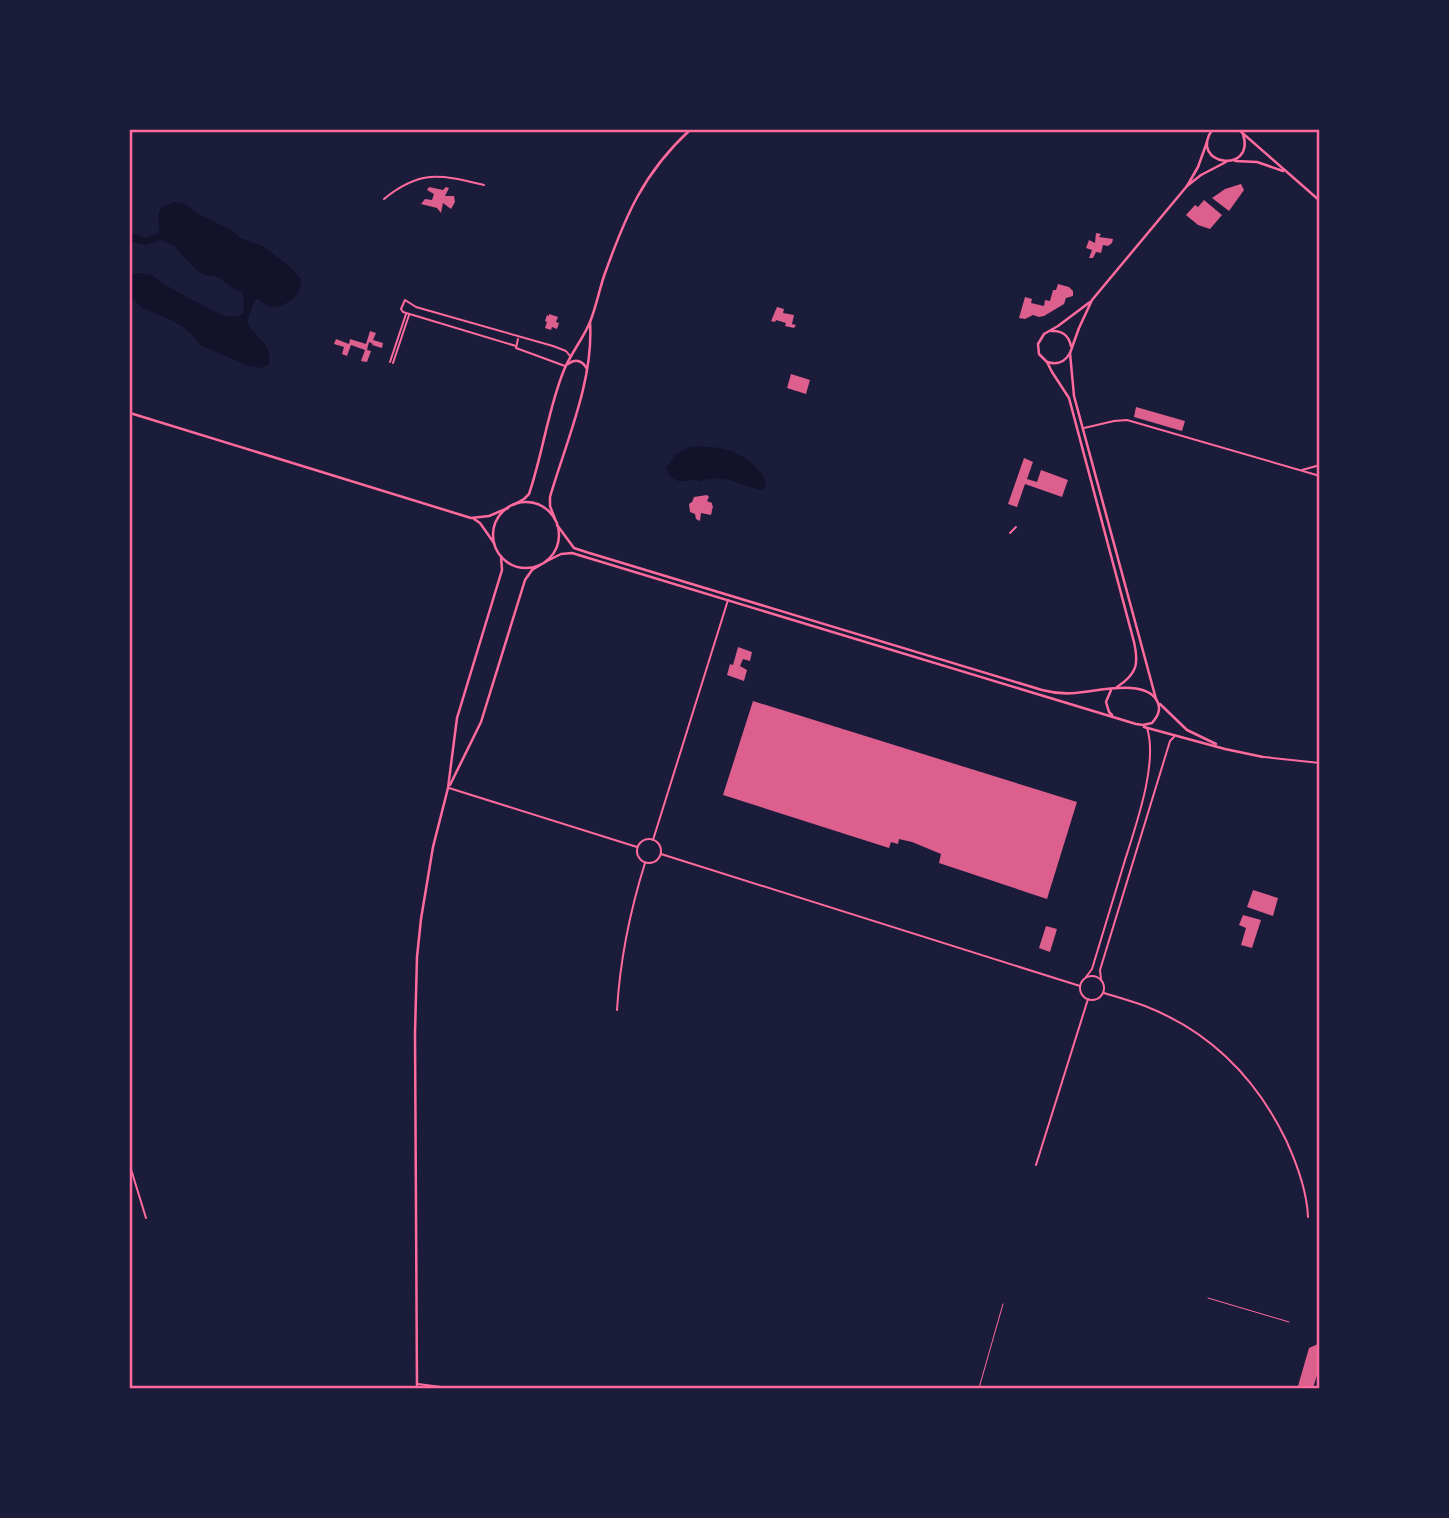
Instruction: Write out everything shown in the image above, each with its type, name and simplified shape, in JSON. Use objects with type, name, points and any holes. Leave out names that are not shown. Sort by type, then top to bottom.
[{"type":"main road","points":[[130,413],[471,517],[481,518],[508,508],[529,494],[567,365],[590,321],[630,209],[654,169],[690,130]]},
{"type":"main road","points":[[1207,130],[1207,140],[1214,158],[1221,161],[1257,162],[1288,173]]},
{"type":"main road","points":[[1114,718],[1105,702],[1109,692],[1135,670],[1137,663],[1134,642],[1069,398],[1038,349],[1040,338],[1092,300],[1187,186],[1198,167],[1212,130]]},
{"type":"main road","points":[[1187,186],[1202,175],[1238,157],[1245,141],[1240,130]]},
{"type":"main road","points":[[1240,130],[1320,201]]},
{"type":"main road","points":[[1092,300],[1070,353],[1074,396],[1159,710],[1154,721],[1136,724]]},
{"type":"main road","points":[[545,562],[554,552],[559,539],[550,496],[587,369],[590,321]]},
{"type":"main road","points":[[1048,332],[1059,331],[1064,334],[1071,348]]},
{"type":"main road","points":[[1047,362],[1058,363],[1070,353]]},
{"type":"main road","points":[[567,365],[572,361],[580,361],[587,369]]},
{"type":"main road","points":[[513,505],[526,503],[540,506],[555,519]]},
{"type":"main road","points":[[495,545],[496,522],[508,508]]},
{"type":"main road","points":[[471,517],[480,523],[501,556],[510,564],[522,568],[540,565]]},
{"type":"main road","points":[[557,526],[574,548],[1114,718],[1263,757]]},
{"type":"main road","points":[[448,788],[481,722],[525,580],[532,570],[545,562],[561,554],[572,553],[1042,690],[1078,693],[1128,687],[1143,691],[1157,700],[1187,730],[1225,749]]},
{"type":"main road","points":[[417,1386],[417,957],[433,847],[448,788],[457,718],[502,570],[501,556]]},
{"type":"street","points":[[384,199],[412,180],[424,178],[452,178],[484,185]]},
{"type":"street","points":[[567,365],[516,346],[402,312],[401,309],[405,300],[416,307],[566,351],[571,356]]},
{"type":"street","points":[[392,362],[406,319],[416,307]]},
{"type":"street","points":[[442,323],[444,315]]},
{"type":"street","points":[[516,346],[519,337]]},
{"type":"street","points":[[1083,428],[1127,420],[1319,476]]},
{"type":"street","points":[[1301,470],[1319,465]]},
{"type":"street","points":[[1319,465],[1315,473],[1319,476]]},
{"type":"street","points":[[1010,533],[1016,527]]},
{"type":"street","points":[[653,840],[728,598]]},
{"type":"street","points":[[1080,986],[1092,969],[1147,781],[1150,739],[1147,727]]},
{"type":"street","points":[[1080,986],[1083,995],[1088,999],[1098,999],[1104,993],[1100,970],[1170,741],[1177,735]]},
{"type":"street","points":[[1263,757],[1320,763]]},
{"type":"street","points":[[448,788],[638,847]]},
{"type":"street","points":[[653,840],[660,846],[661,854],[654,863],[645,863],[638,856],[638,847],[643,841],[653,840]]},
{"type":"street","points":[[661,854],[1080,986]]},
{"type":"street","points":[[617,1010],[632,906],[645,863]]},
{"type":"street","points":[[1086,977],[1101,979]]},
{"type":"street","points":[[1104,993],[1144,1006],[1177,1021],[1220,1051],[1244,1074],[1268,1107],[1291,1150],[1303,1184],[1308,1217]]},
{"type":"street","points":[[1037,1165],[1088,999]]},
{"type":"street","points":[[130,1166],[146,1218]]},
{"type":"street","points":[[417,1386],[449,1388]]},
{"type":"lane","points":[[1208,1298],[1289,1322]]},
{"type":"lane","points":[[979,1388],[1003,1304]]},
{"type":"shaded area","points":[[175,202],[183,203],[200,215],[233,231],[240,238],[265,247],[301,279],[299,291],[285,304],[272,307],[258,299],[254,301],[247,322],[268,350],[269,364],[263,368],[246,365],[200,345],[183,327],[142,308],[130,296],[130,275],[140,273],[152,275],[165,285],[225,316],[237,317],[243,313],[242,292],[218,277],[206,276],[195,269],[174,246],[162,240],[146,245],[130,242],[130,232],[146,238],[159,233],[160,210]]},
{"type":"shaded area","points":[[690,447],[720,448],[745,458],[766,481],[764,488],[762,491],[714,478],[698,482],[696,479],[674,479],[666,468],[675,455]]},
{"type":"building","points":[[1241,184],[1244,190],[1229,211],[1212,198],[1225,189]]},
{"type":"building","points":[[429,187],[443,190],[449,188],[445,196],[454,196],[455,202],[451,209],[443,203],[441,213],[437,208],[421,204],[425,199],[432,200],[434,194],[427,190]]},
{"type":"building","points":[[1204,200],[1222,215],[1210,229],[1198,225],[1186,215]]},
{"type":"building","points":[[1096,233],[1101,234],[1099,237],[1113,239],[1112,243],[1103,245],[1101,253],[1096,252],[1093,258],[1089,258],[1092,250],[1086,248],[1089,240],[1095,243]]},
{"type":"building","points":[[1058,284],[1069,287],[1073,296],[1066,298],[1064,304],[1044,316],[1019,318],[1025,297],[1032,299],[1031,303],[1044,306],[1045,300],[1050,301]]},
{"type":"building","points":[[777,307],[784,309],[783,313],[794,315],[794,328],[785,326],[786,323],[771,321]]},
{"type":"building","points":[[549,314],[558,317],[557,329],[545,328]]},
{"type":"building","points":[[370,331],[376,333],[373,340],[383,343],[382,348],[369,342],[367,350],[371,351],[367,362],[361,361],[365,350],[351,345],[347,356],[342,354],[344,347],[334,344],[336,339],[349,344],[350,339],[366,344]]},
{"type":"building","points":[[791,374],[810,380],[806,394],[787,388]]},
{"type":"building","points":[[1136,407],[1185,421],[1182,431],[1134,417]]},
{"type":"building","points":[[1024,458],[1033,462],[1027,479],[1037,482],[1041,470],[1068,480],[1062,497],[1025,484],[1017,507],[1008,504]]},
{"type":"building","points":[[707,495],[707,501],[713,506],[711,515],[701,513],[700,521],[690,512],[689,504],[694,497]]},
{"type":"building","points":[[738,647],[752,652],[750,661],[743,659],[740,666],[747,670],[744,681],[727,675]]},
{"type":"building","points":[[753,701],[1077,802],[1047,899],[939,863],[941,854],[912,842],[899,839],[898,844],[891,842],[889,848],[723,795]]},
{"type":"building","points":[[1253,890],[1278,898],[1273,916],[1247,907]]},
{"type":"building","points":[[1243,915],[1261,920],[1252,948],[1241,945],[1246,928],[1239,925]]},
{"type":"building","points":[[1046,926],[1057,929],[1050,952],[1039,948]]},
{"type":"building","points":[[1320,1343],[1320,1366],[1313,1388],[1300,1388],[1298,1386],[1309,1348]]}]
